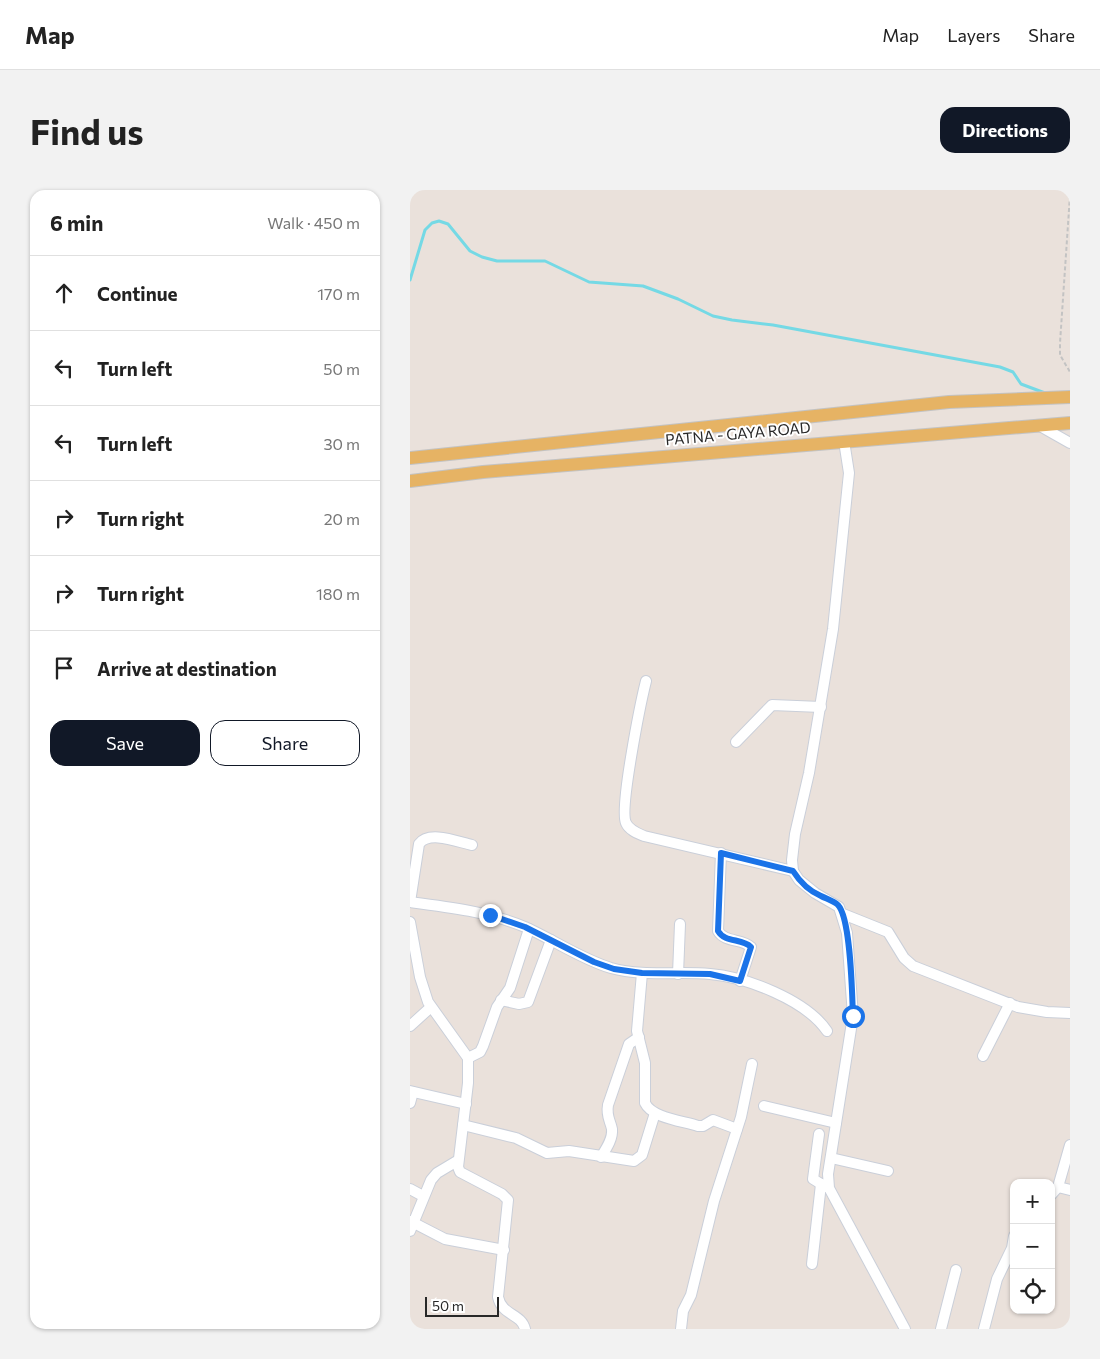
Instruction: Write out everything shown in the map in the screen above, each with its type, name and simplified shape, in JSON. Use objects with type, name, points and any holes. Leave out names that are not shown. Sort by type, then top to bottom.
[{"type":"main road","points":[[410,458],[949,402],[1070,398]]},
{"type":"main road","name":"PATNA - GAYA ROAD","points":[[410,481],[483,472],[552,468],[844,441],[1070,423]]},
{"type":"street","points":[[1040,426],[1070,443]]},
{"type":"street","points":[[812,1264],[853,1016],[848,944],[843,914],[836,903],[816,894],[799,880],[793,871],[792,860],[795,834],[810,773],[833,629],[849,473],[844,441]]},
{"type":"street","points":[[646,681],[638,717],[625,802],[626,824],[634,832],[644,836],[793,871]]},
{"type":"street","points":[[736,742],[772,705],[821,707]]},
{"type":"street","points":[[472,846],[439,838],[426,838],[422,840],[419,844],[410,902],[490,915],[529,929],[603,966],[642,973],[710,974],[740,981],[798,1004],[814,1014],[827,1030]]},
{"type":"street","points":[[721,853],[718,931],[724,937],[746,943],[751,947],[740,981]]},
{"type":"street","points":[[843,914],[888,932],[908,963],[1010,1003],[1031,1009],[1070,1013]]},
{"type":"street","points":[[410,922],[420,977],[431,1008],[468,1058],[466,1104],[457,1161],[460,1172],[502,1194],[508,1200],[499,1286],[500,1304],[508,1313],[520,1319],[525,1329]]},
{"type":"street","points":[[678,974],[680,924]]},
{"type":"street","points":[[468,1058],[480,1052],[501,1000],[510,988],[529,929]]},
{"type":"street","points":[[501,1000],[519,1004],[528,1002],[551,940]]},
{"type":"street","points":[[642,973],[638,1021],[639,1037],[645,1063],[645,1103],[655,1113],[698,1126],[703,1126],[712,1120],[737,1129]]},
{"type":"street","points":[[983,1056],[1010,1003]]},
{"type":"street","points":[[410,1026],[431,1008]]},
{"type":"street","points":[[602,1157],[612,1130],[606,1113],[608,1105],[629,1044],[639,1037]]},
{"type":"street","points":[[681,1329],[683,1311],[691,1296],[714,1201],[737,1129],[752,1064]]},
{"type":"street","points":[[410,1104],[411,1092],[466,1104]]},
{"type":"street","points":[[764,1106],[836,1123]]},
{"type":"street","points":[[463,1126],[516,1138],[547,1153],[569,1151],[627,1161],[639,1159],[655,1113]]},
{"type":"street","points":[[819,1134],[813,1175],[815,1182],[825,1186],[905,1329]]},
{"type":"street","points":[[1070,1145],[1055,1191],[1070,1190]]},
{"type":"street","points":[[831,1158],[888,1171]]},
{"type":"street","points":[[457,1161],[437,1173],[423,1196],[411,1225],[445,1239],[504,1250]]},
{"type":"street","points":[[410,1190],[423,1196]]},
{"type":"street","points":[[984,1329],[997,1279],[1010,1252]]},
{"type":"street","points":[[941,1329],[956,1270]]},
{"type":"path","points":[[1070,195],[1060,343],[1060,355],[1070,372]]},
{"type":"waterway","points":[[410,280],[425,230],[432,223],[439,221],[448,224],[470,251],[482,257],[497,261],[545,261],[589,282],[643,286],[678,299],[713,316],[773,325],[1000,367],[1013,372],[1021,384],[1045,393]]},
{"type":"route","points":[[490,915],[525,927],[594,962],[614,969],[657,974],[710,974],[740,981],[751,947],[749,944],[724,937],[718,931],[721,853],[793,871],[799,880],[816,894],[836,903],[843,914],[847,933],[853,1016]]}]
